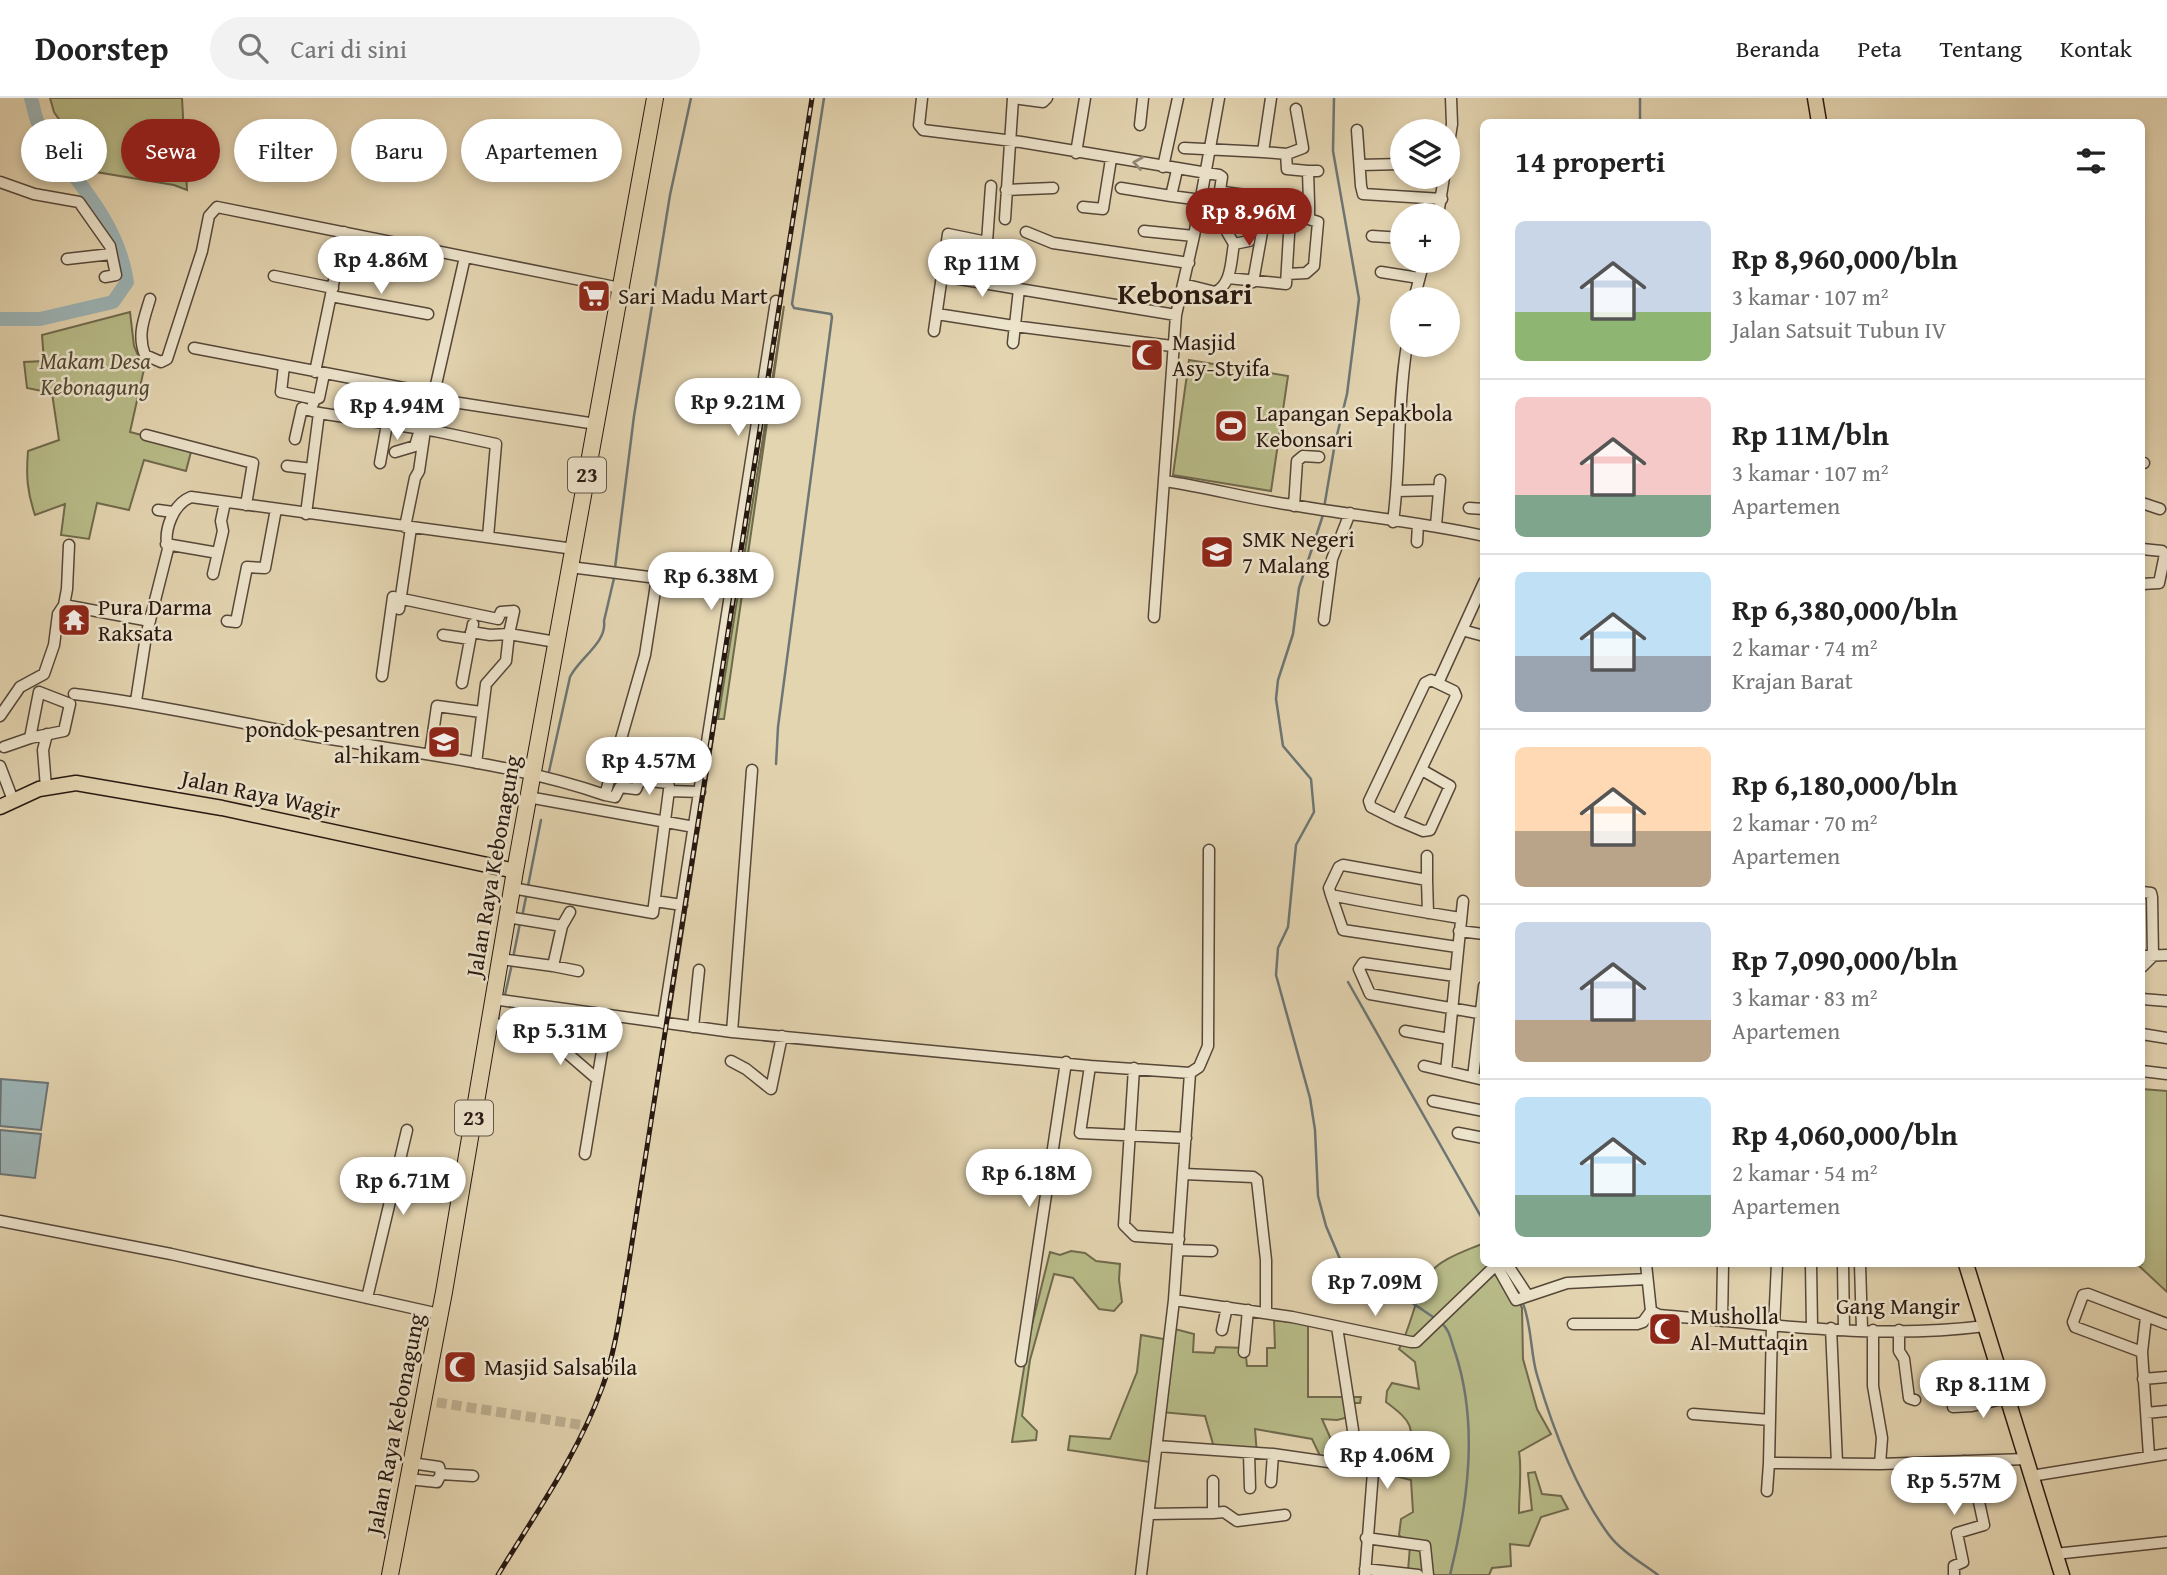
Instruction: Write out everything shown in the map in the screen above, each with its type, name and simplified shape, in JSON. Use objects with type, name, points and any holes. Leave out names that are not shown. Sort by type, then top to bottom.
[{"type":"highway","name":"23","points":[[620,288],[655,98]]},
{"type":"highway","name":"Jalan Raya Kebonagung","points":[[390,1575],[439,1314],[493,999],[518,919],[523,890],[514,871],[539,800],[556,642],[620,288]]},
{"type":"main road","points":[[1815,98],[1818,119]]},
{"type":"main road","name":"Jalan Raya Wagir","points":[[6,803],[46,787],[76,783],[170,797],[514,871]]},
{"type":"main road","points":[[1967,1267],[2062,1575]]},
{"type":"street","points":[[922,98],[919,125],[923,130],[1009,141],[1221,176],[1222,192],[1309,203]]},
{"type":"street","points":[[1005,219],[1013,98],[1044,102],[1047,98]]},
{"type":"street","points":[[1076,153],[1085,98]]},
{"type":"street","points":[[1140,125],[1143,98]]},
{"type":"street","points":[[1163,167],[1178,98]]},
{"type":"street","points":[[1154,617],[1172,346],[1219,98]]},
{"type":"street","points":[[1262,152],[1271,98]]},
{"type":"street","points":[[1450,119],[1451,98]]},
{"type":"street","points":[[1184,148],[1286,154],[1304,145],[1297,109]]},
{"type":"street","points":[[1357,130],[1360,186],[1367,196],[1442,200]]},
{"type":"street","points":[[1286,154],[1287,169],[1313,171],[1308,218],[1318,222],[1314,267],[1306,273],[1287,274]]},
{"type":"street","points":[[1083,207],[1103,209],[1111,159]]},
{"type":"street","points":[[1360,164],[1390,164]]},
{"type":"street","points":[[1171,196],[1177,170]]},
{"type":"street","points":[[0,182],[34,194],[79,202],[107,240],[116,275],[105,277]]},
{"type":"street","points":[[934,331],[949,233],[988,242],[991,186]]},
{"type":"street","points":[[1006,190],[1053,188]]},
{"type":"street","points":[[1121,188],[1201,200]]},
{"type":"street","points":[[1441,203],[1443,189]]},
{"type":"street","points":[[52,197],[68,191]]},
{"type":"street","points":[[1253,282],[1268,199]]},
{"type":"street","points":[[1228,278],[1285,285],[1291,202]]},
{"type":"street","points":[[150,299],[141,336],[145,355],[161,362],[167,359],[190,292],[209,216],[217,207],[620,288]]},
{"type":"street","points":[[1183,284],[1216,292],[1223,288],[1228,278],[1234,244],[1227,232],[1230,214]]},
{"type":"street","points":[[1234,244],[1250,239],[1251,226]]},
{"type":"street","points":[[1144,231],[1194,236]]},
{"type":"street","points":[[306,514],[312,469],[315,408],[320,398],[319,373],[344,232]]},
{"type":"street","points":[[1026,232],[1053,243],[1189,263]]},
{"type":"street","points":[[1372,236],[1390,237]]},
{"type":"street","points":[[67,259],[111,254]]},
{"type":"street","points":[[395,452],[415,446],[440,400],[435,389],[465,257]]},
{"type":"street","points":[[1381,272],[1419,278]]},
{"type":"street","points":[[1417,287],[1420,273]]},
{"type":"street","points":[[274,276],[331,295],[427,318]]},
{"type":"street","points":[[942,276],[1176,315]]},
{"type":"street","points":[[1013,343],[1019,289]]},
{"type":"street","points":[[663,1023],[776,301]]},
{"type":"street","points":[[937,314],[1172,346]]},
{"type":"street","points":[[194,348],[414,390],[440,400],[596,424]]},
{"type":"street","points":[[1393,522],[1405,357]]},
{"type":"street","points":[[284,366],[281,392],[315,408],[496,444],[488,537]]},
{"type":"street","points":[[295,439],[300,409],[315,408]]},
{"type":"street","points":[[380,463],[387,424]]},
{"type":"street","points":[[400,604],[415,478],[419,471],[426,430]]},
{"type":"street","points":[[146,435],[253,463],[246,505]]},
{"type":"street","points":[[1294,506],[1297,461],[1303,456],[1319,457]]},
{"type":"street","points":[[287,466],[312,469]]},
{"type":"street","points":[[1164,481],[1294,506],[1480,533]]},
{"type":"street","points":[[1397,491],[1440,485],[1436,526]]},
{"type":"street","points":[[136,701],[150,621],[168,549],[166,544],[173,512],[180,502],[191,497],[574,549]]},
{"type":"street","points":[[213,574],[225,502]]},
{"type":"street","points":[[2145,504],[2160,509]]},
{"type":"street","points":[[1469,508],[1480,509]]},
{"type":"street","points":[[233,625],[246,569],[265,568],[276,509]]},
{"type":"street","points":[[158,510],[173,512]]},
{"type":"street","points":[[1324,620],[1332,559],[1350,513]]},
{"type":"street","points":[[1417,542],[1418,524]]},
{"type":"street","points":[[166,544],[218,553]]},
{"type":"street","points":[[0,716],[20,687],[44,674],[54,645],[58,614],[64,605],[68,589],[69,545]]},
{"type":"street","points":[[2145,549],[2162,551],[2165,554],[2159,583],[2145,584]]},
{"type":"street","points":[[570,567],[614,575],[731,579]]},
{"type":"street","points":[[606,795],[645,655],[657,578]]},
{"type":"street","points":[[1438,683],[1480,591]]},
{"type":"street","points":[[382,676],[392,599],[400,604],[498,619],[501,612],[513,610],[507,659],[486,684],[476,763]]},
{"type":"street","points":[[64,605],[150,621]]},
{"type":"street","points":[[1462,630],[1480,635]]},
{"type":"street","points":[[443,635],[471,632],[509,634],[556,642]]},
{"type":"street","points":[[462,682],[471,632]]},
{"type":"street","points":[[1397,820],[1456,696],[1454,691],[1431,680],[1425,683],[1369,802],[1371,807],[1397,820],[1423,831],[1430,830],[1450,786],[1422,770]]},
{"type":"street","points":[[74,694],[136,701],[323,738],[430,754],[543,776],[615,797],[620,787],[635,789],[640,780],[668,783],[667,823],[653,913],[523,890]]},
{"type":"street","points":[[430,754],[437,706],[481,712]]},
{"type":"street","points":[[5,747],[38,736],[43,750],[46,787]]},
{"type":"street","points":[[0,766],[6,803]]},
{"type":"street","points":[[732,1031],[752,770]]},
{"type":"street","points":[[669,790],[700,792]]},
{"type":"street","points":[[539,800],[694,827]]},
{"type":"street","points":[[1141,1575],[1174,1300],[1190,1073],[1205,1059],[1208,1046],[1209,849]]},
{"type":"street","points":[[1427,856],[1428,913]]},
{"type":"street","points":[[1427,880],[1343,865],[1339,867],[1329,888],[1343,930],[1457,947]]},
{"type":"street","points":[[2145,892],[2151,893],[2152,897],[2147,929],[2147,956],[2167,954]]},
{"type":"street","points":[[1331,895],[1460,918]]},
{"type":"street","points":[[655,901],[682,905]]},
{"type":"street","points":[[1446,1071],[1463,901]]},
{"type":"street","points":[[553,966],[562,926],[570,912]]},
{"type":"street","points":[[518,919],[562,926]]},
{"type":"street","points":[[1459,931],[1480,934]]},
{"type":"street","points":[[506,959],[578,971]]},
{"type":"street","points":[[1455,976],[1363,963],[1359,969],[1370,994],[1480,1013]]},
{"type":"street","points":[[694,1027],[699,970]]},
{"type":"street","points":[[493,999],[694,1027],[1090,1066],[1190,1073]]},
{"type":"street","points":[[2145,999],[2167,1002]]},
{"type":"street","points":[[489,1023],[599,1044],[602,1051],[585,1154]]},
{"type":"street","points":[[1405,1031],[1449,1040]]},
{"type":"street","points":[[542,1032],[597,1079]]},
{"type":"street","points":[[2145,1034],[2167,1038]]},
{"type":"street","points":[[731,1061],[771,1089],[782,1036]]},
{"type":"street","points":[[1021,1361],[1066,1062]]},
{"type":"street","points":[[1080,1133],[1090,1066]]},
{"type":"street","points":[[1424,1066],[1479,1079]]},
{"type":"street","points":[[1134,1069],[1125,1228],[1135,1236],[1212,1251]]},
{"type":"street","points":[[2145,1071],[2167,1074]]},
{"type":"street","points":[[1433,1101],[1480,1110]]},
{"type":"street","points":[[368,1298],[407,1130]]},
{"type":"street","points":[[1056,1131],[1186,1138]]},
{"type":"street","points":[[1458,1133],[1480,1138]]},
{"type":"street","points":[[1184,1174],[1253,1177],[1256,1180],[1266,1260],[1266,1313]]},
{"type":"street","points":[[0,1221],[171,1254],[439,1314]]},
{"type":"street","points":[[1174,1300],[1266,1313],[1410,1342],[1419,1338],[1495,1267],[1523,1299]]},
{"type":"street","points":[[1508,1267],[1523,1299]]},
{"type":"street","points":[[1573,1324],[1643,1322],[1651,1311],[1646,1267]]},
{"type":"street","points":[[1722,1321],[1723,1267]]},
{"type":"street","points":[[1767,1491],[1777,1267]]},
{"type":"street","points":[[1811,1267],[1812,1327]]},
{"type":"street","points":[[1843,1267],[1844,1329]]},
{"type":"street","points":[[1860,1267],[1873,1386],[1882,1438],[1880,1464]]},
{"type":"street","points":[[1523,1299],[1567,1283],[1647,1279]]},
{"type":"street","points":[[2142,1352],[2075,1327],[2073,1322],[2085,1294],[2167,1324]]},
{"type":"street","points":[[1222,1331],[1227,1307]]},
{"type":"street","points":[[1244,1352],[1248,1310]]},
{"type":"street","name":"Gang Mangir","points":[[1651,1311],[1659,1315],[1722,1321],[1844,1329],[1899,1330],[1985,1326]]},
{"type":"street","points":[[2146,1317],[2142,1352],[2149,1456]]},
{"type":"street","points":[[1337,1326],[1353,1430],[1350,1465]]},
{"type":"street","points":[[1831,1328],[1837,1463]]},
{"type":"street","points":[[1899,1330],[1899,1352],[1904,1359],[1909,1398],[1915,1400]]},
{"type":"street","points":[[1951,1378],[1999,1370]]},
{"type":"street","points":[[2143,1379],[2167,1377]]},
{"type":"street","points":[[1953,1407],[2007,1398]]},
{"type":"street","points":[[2146,1413],[2167,1411]]},
{"type":"street","points":[[1693,1414],[1770,1420]]},
{"type":"street","points":[[1157,1446],[1273,1454],[1370,1468],[1373,1472],[1365,1572],[1418,1575]]},
{"type":"street","points":[[1249,1453],[1250,1488]]},
{"type":"street","points":[[1271,1482],[1273,1454]]},
{"type":"street","points":[[2031,1476],[2167,1454]]},
{"type":"street","points":[[1769,1463],[1880,1464],[2026,1459]]},
{"type":"street","points":[[1954,1575],[1954,1566],[1963,1562],[1957,1533],[1984,1525],[1976,1488],[1968,1488],[1964,1461]]},
{"type":"street","points":[[439,1467],[441,1474],[437,1482],[409,1471],[439,1467]]},
{"type":"street","points":[[441,1474],[473,1476]]},
{"type":"street","points":[[1213,1481],[1213,1513]]},
{"type":"street","points":[[1150,1514],[1224,1512],[1237,1521],[1285,1515]]},
{"type":"street","points":[[1366,1538],[1425,1546],[1428,1575]]},
{"type":"street","points":[[2055,1554],[2167,1542]]},
{"type":"green space","points":[[50,98],[182,98],[183,119],[121,119],[121,176],[107,174],[107,119],[59,119]]},
{"type":"green space","points":[[156,182],[187,182],[187,190]]},
{"type":"green space","points":[[784,306],[724,719],[718,719]]},
{"type":"green space","name":"Makam Desa Kebonagung","points":[[130,312],[134,346],[144,369],[130,432],[192,448],[186,471],[144,460],[129,510],[97,503],[89,539],[61,535],[65,504],[35,515],[30,499],[28,451],[59,440],[52,393],[27,388],[24,362],[44,361],[42,335]]},
{"type":"green space","name":"Lapangan Sepakbola Kebonsari","points":[[1189,360],[1288,376],[1271,491],[1173,475]]},
{"type":"green space","points":[[2145,1089],[2167,1091],[2167,1292],[2140,1267],[2145,1267]]},
{"type":"green space","points":[[1480,1245],[1480,1267],[1503,1267],[1522,1308],[1523,1359],[1537,1409],[1551,1434],[1519,1452],[1519,1513],[1532,1510],[1528,1473],[1535,1472],[1542,1494],[1561,1496],[1568,1509],[1541,1517],[1529,1546],[1510,1544],[1511,1566],[1492,1568],[1489,1575],[1416,1575],[1408,1571],[1410,1546],[1399,1535],[1401,1519],[1413,1512],[1411,1480],[1321,1458],[1312,1439],[1255,1429],[1257,1455],[1215,1451],[1205,1416],[1161,1412],[1157,1463],[1068,1450],[1070,1436],[1110,1439],[1137,1372],[1141,1335],[1169,1340],[1171,1328],[1194,1334],[1193,1352],[1214,1353],[1216,1347],[1245,1348],[1247,1366],[1267,1366],[1267,1348],[1275,1348],[1274,1320],[1308,1324],[1308,1397],[1361,1397],[1360,1403],[1348,1403],[1349,1417],[1337,1420],[1322,1419],[1330,1437],[1331,1448],[1358,1449],[1410,1460],[1410,1426],[1402,1415],[1386,1402],[1387,1391],[1392,1383],[1419,1389],[1415,1362],[1399,1349],[1427,1277],[1438,1265]]},
{"type":"green space","points":[[1071,1251],[1085,1253],[1096,1261],[1120,1264],[1122,1302],[1114,1311],[1099,1309],[1073,1278],[1054,1274],[1030,1360],[1022,1416],[1037,1431],[1036,1440],[1012,1442],[1029,1337],[1050,1252],[1060,1255]]},
{"type":"water","points":[[1,1079],[48,1083],[41,1130],[0,1126]]},
{"type":"water","points":[[0,1130],[41,1134],[35,1178],[0,1174]]},
{"type":"waterway","points":[[0,319],[40,319],[113,302],[127,282],[114,238],[93,201],[41,129],[31,98]]},
{"type":"waterway","points":[[615,568],[634,416],[670,195],[691,98]]},
{"type":"waterway","points":[[776,764],[778,727],[832,317],[831,314],[794,308],[792,304],[824,98]]},
{"type":"waterway","points":[[1324,508],[1347,394],[1359,299],[1333,151],[1334,98]]},
{"type":"waterway","points":[[1640,98],[1640,119]]},
{"type":"waterway","points":[[1323,515],[1299,588],[1293,634],[1278,680],[1276,699],[1283,746],[1311,779],[1314,812],[1296,845],[1288,927],[1278,948],[1276,975],[1310,1098],[1315,1130],[1318,1196],[1326,1226],[1340,1259],[1363,1279],[1408,1300],[1436,1319]]},
{"type":"waterway","points":[[548,776],[570,677],[601,636],[615,574]]},
{"type":"waterway","points":[[528,886],[541,820]]},
{"type":"waterway","points":[[522,917],[527,892]]},
{"type":"waterway","points":[[513,958],[520,923]]},
{"type":"waterway","points":[[504,999],[512,964]]},
{"type":"waterway","points":[[1348,982],[1480,1215]]},
{"type":"waterway","points":[[1522,1301],[1528,1319],[1537,1375],[1575,1478],[1614,1541],[1658,1575]]},
{"type":"waterway","points":[[1441,1323],[1450,1336],[1462,1379],[1469,1435],[1466,1492],[1450,1575]]},
{"type":"tunnel","points":[[422,1400],[582,1425]]},
{"type":"railway","points":[[498,1575],[580,1437],[602,1388],[615,1344],[812,98]]},
{"type":"place","name":"Sari Madu Mart","points":[[594,296]]},
{"type":"place","name":"Masjid Asy-Styifa","points":[[1147,355]]},
{"type":"place","name":"Lapangan Sepakbola Kebonsari","points":[[1231,426]]},
{"type":"place","name":"SMK Negeri 7 Malang","points":[[1217,552]]},
{"type":"place","name":"Pura Darma Raksata","points":[[74,620]]},
{"type":"place","name":"pondok pesantren al-hikam","points":[[444,742]]},
{"type":"place","name":"Musholla Al-Muttaqin","points":[[1665,1329]]},
{"type":"place","name":"Masjid Salsabila","points":[[460,1367]]},
{"type":"district","name":"Kebonsari","points":[[1185,294]]}]
